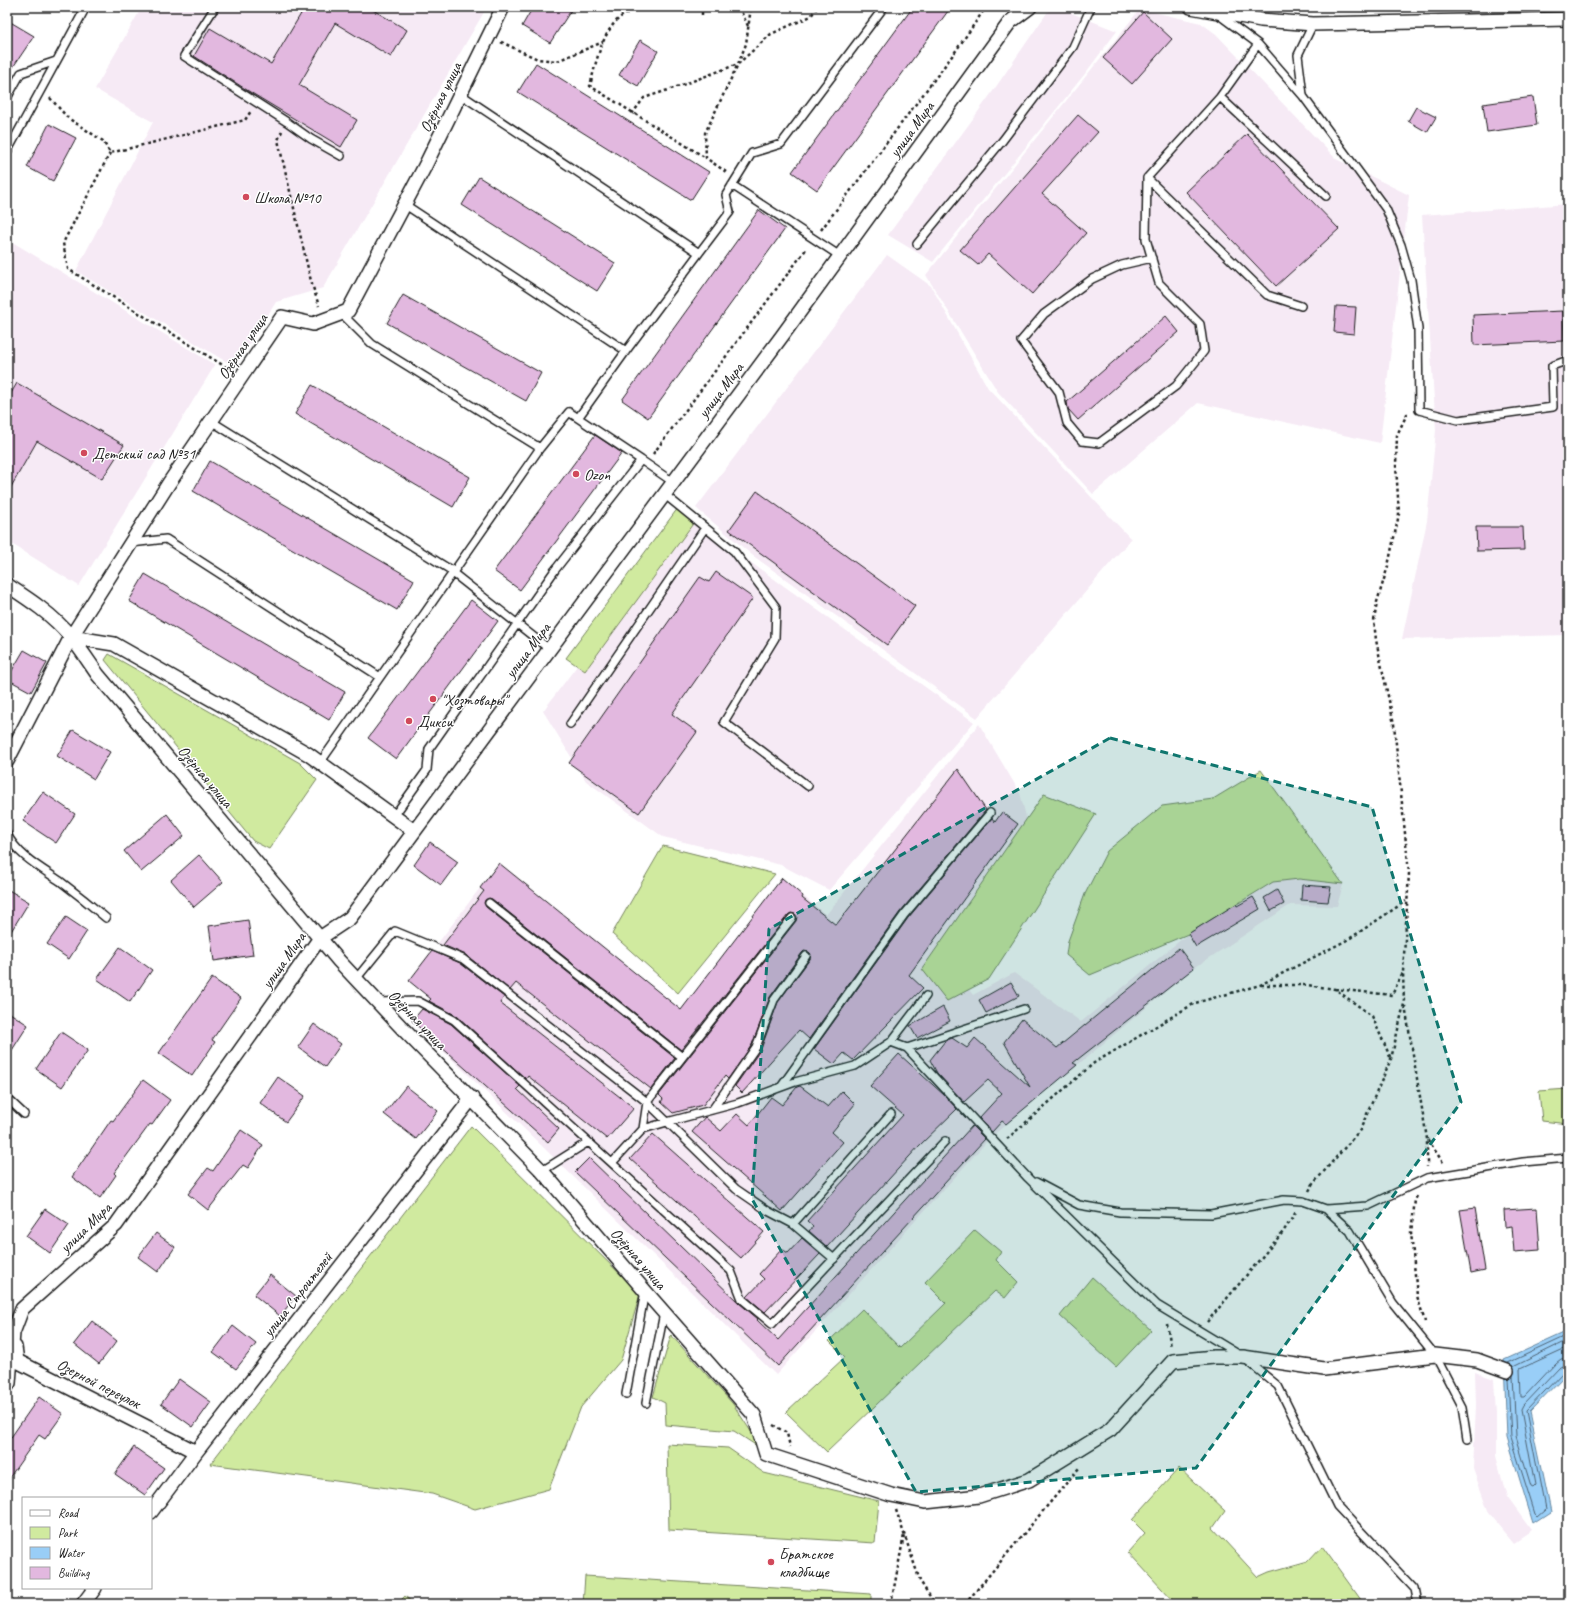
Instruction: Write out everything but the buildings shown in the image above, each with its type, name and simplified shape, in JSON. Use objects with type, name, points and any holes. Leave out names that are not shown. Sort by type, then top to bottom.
[{"type":"street","name":"Озёрная улица","points":[[7,761],[71,636],[211,421],[282,317],[312,324],[348,311],[404,204],[503,7]]},
{"type":"street","name":"улица Мира","points":[[7,1386],[9,1383],[10,1332],[22,1309],[116,1225],[320,938],[350,918],[840,256],[1010,22],[1030,7]]},
{"type":"street","points":[[1191,7],[1217,10],[1261,20],[1312,24],[1568,19]]},
{"type":"street","name":"Озёрная улица","points":[[7,585],[53,618],[71,636],[98,675],[320,938],[403,1030],[472,1098],[542,1171],[754,1415]]},
{"type":"street","points":[[71,636],[114,644],[308,754],[414,830]]},
{"type":"street","name":"улица Строителей","points":[[152,1511],[472,1098]]},
{"type":"street","name":"Озерной переулок","points":[[10,1332],[17,1361],[196,1452]]},
{"type":"street","points":[[754,1415],[766,1454],[891,1495],[925,1502],[979,1496],[1029,1480],[1110,1430],[1173,1361],[1214,1356],[1243,1357],[1324,1369],[1435,1355],[1477,1360],[1507,1372]]},
{"type":"street","points":[[83,1604],[94,1589]]},
{"type":"lane","points":[[7,152],[86,7]]},
{"type":"lane","points":[[215,7],[184,56],[287,122],[311,140],[341,156]]},
{"type":"lane","points":[[578,418],[730,212],[726,195],[752,153],[782,144],[884,7]]},
{"type":"lane","points":[[917,244],[1003,140],[1073,47],[1091,7]]},
{"type":"lane","points":[[1217,10],[1258,44],[1303,96],[1386,209],[1401,245],[1411,280],[1418,329],[1419,410],[1458,420],[1554,407],[1552,366],[1568,360]]},
{"type":"lane","points":[[1303,96],[1298,55],[1312,24]]},
{"type":"lane","points":[[1152,258],[1122,265],[1092,279],[1044,314],[1021,341],[1059,392],[1067,423],[1082,441],[1099,443],[1176,386],[1204,350],[1200,324],[1159,283],[1152,258],[1146,239],[1147,178],[1220,97],[1258,44]]},
{"type":"lane","points":[[7,98],[21,73],[56,61]]},
{"type":"lane","points":[[460,94],[699,253]]},
{"type":"lane","points":[[1220,97],[1326,196]]},
{"type":"lane","points":[[1147,178],[1267,295],[1301,306]]},
{"type":"lane","points":[[734,182],[840,256]]},
{"type":"lane","points":[[404,204],[626,351]]},
{"type":"lane","points":[[341,313],[372,344],[540,448]]},
{"type":"lane","points":[[320,763],[540,448],[569,412],[673,482]]},
{"type":"lane","points":[[211,421],[453,572],[549,649]]},
{"type":"lane","points":[[394,816],[427,770],[429,749],[555,570],[641,460]]},
{"type":"lane","points":[[664,494],[734,551],[776,607],[775,638],[724,722],[808,786]]},
{"type":"lane","points":[[570,724],[705,528]]},
{"type":"lane","points":[[131,543],[166,539],[380,677]]},
{"type":"lane","points":[[781,1087],[904,915],[990,813]]},
{"type":"lane","points":[[7,834],[11,844],[32,862],[106,918]]},
{"type":"lane","points":[[489,903],[682,1057]]},
{"type":"lane","points":[[643,1129],[647,1102],[792,918]]},
{"type":"lane","points":[[356,979],[395,931],[463,959],[647,1102],[736,1190],[768,1211],[793,1224],[834,1259]]},
{"type":"lane","points":[[712,1110],[756,1047],[774,1000],[806,956]]},
{"type":"lane","points":[[612,1163],[643,1129],[738,1103],[795,1082],[855,1066],[891,1042],[926,996]]},
{"type":"lane","points":[[377,1002],[418,1001],[454,1020],[731,1271],[742,1299],[772,1324],[945,1141]]},
{"type":"lane","points":[[907,1048],[1024,1009]]},
{"type":"lane","points":[[891,1042],[907,1048],[1028,1178],[1157,1305],[1243,1357],[1278,1386],[1338,1506],[1415,1589],[1418,1604]]},
{"type":"lane","points":[[7,1098],[24,1114]]},
{"type":"lane","points":[[793,1224],[891,1114]]},
{"type":"lane","points":[[542,1171],[588,1142]]},
{"type":"lane","points":[[1028,1178],[1078,1205],[1120,1212],[1211,1214],[1284,1200],[1303,1201],[1326,1209],[1368,1206],[1427,1178],[1523,1162],[1568,1158]]},
{"type":"lane","points":[[1326,1209],[1350,1231],[1393,1303],[1435,1355],[1462,1407],[1468,1439]]},
{"type":"lane","points":[[626,1394],[645,1291]]},
{"type":"lane","points":[[646,1403],[664,1312]]},
{"type":"path","points":[[624,7],[626,14]]},
{"type":"path","points":[[632,7],[614,25],[600,47],[590,86],[632,114],[706,158],[734,182]]},
{"type":"path","points":[[626,14],[645,7]]},
{"type":"path","points":[[702,7],[702,15]]},
{"type":"path","points":[[739,7],[748,26]]},
{"type":"path","points":[[706,158],[705,133],[746,44],[751,7]]},
{"type":"path","points":[[632,114],[644,98],[738,64],[771,34],[811,16],[817,7]]},
{"type":"path","points":[[488,36],[538,59],[557,60],[603,42]]},
{"type":"path","points":[[41,88],[68,118],[103,140],[110,154]]},
{"type":"path","points":[[242,377],[68,269],[63,243],[110,154],[245,120],[257,103]]},
{"type":"path","points":[[287,122],[278,140],[311,281],[323,320]]},
{"type":"path","points":[[1199,1330],[1284,1232],[1313,1184],[1360,1130],[1392,1059],[1404,1004],[1403,972],[1406,901],[1409,873],[1394,724],[1376,640],[1374,620],[1377,602],[1388,566],[1400,514],[1396,465],[1397,435],[1407,414],[1419,410]]},
{"type":"path","points":[[999,1146],[1094,1063],[1195,1002],[1260,985],[1349,939],[1406,901]]},
{"type":"path","points":[[1260,985],[1307,985],[1392,995],[1403,972]]},
{"type":"path","points":[[1334,989],[1372,1016],[1392,1059]]},
{"type":"path","points":[[1428,1140],[1450,1174]]},
{"type":"path","points":[[1157,1305],[1167,1324],[1173,1361]]},
{"type":"path","points":[[754,1415],[787,1433],[794,1464]]},
{"type":"path","points":[[965,1604],[1080,1466]]},
{"type":"path","points":[[891,1495],[920,1581],[936,1604]]},
{"type":"path","points":[[891,1604],[904,1534]]},
{"type":"highlighted area","points":[[1110,738],[1372,807],[1461,1102],[1196,1468],[916,1492],[752,1199],[769,929]]},
{"type":"shaded area","name":"Школа №10","points":[[142,7],[487,7],[323,288],[276,302],[235,367],[76,271],[153,122],[95,89]]},
{"type":"shaded area","points":[[1051,7],[1056,7],[1117,31],[1084,75],[933,262],[888,235],[991,94]]},
{"type":"shaded area","points":[[1140,9],[1201,23],[1216,34],[1336,159],[1409,195],[1380,443],[1198,403],[1093,494],[998,392],[926,275]]},
{"type":"shaded area","points":[[1568,204],[1568,635],[1402,639],[1427,521],[1436,430],[1422,215]]},
{"type":"shaded area","name":"Детский сад №31","points":[[14,243],[215,365],[79,586],[7,541],[7,254]]},
{"type":"shaded area","points":[[887,255],[931,286],[988,388],[1131,539],[977,718],[752,555],[696,508]]},
{"type":"shaded area","points":[[693,512],[746,559],[974,722],[829,890],[781,865],[663,837],[586,781],[543,711]]},
{"type":"shaded area","points":[[979,724],[1020,793],[1028,825],[937,948],[973,995],[1014,973],[1081,1022],[1188,934],[1273,882],[1299,879],[1343,884],[1337,906],[1290,905],[1194,968],[991,1137],[776,1375],[412,1021],[431,996],[409,981],[499,863],[681,1010],[782,878],[826,915]]},
{"type":"shaded area","points":[[1475,1372],[1494,1379],[1496,1456],[1507,1497],[1531,1530],[1513,1542],[1489,1513],[1473,1469],[1476,1405]]},
{"type":"green space","points":[[678,508],[695,521],[585,671],[566,658]]},
{"type":"green space","points":[[109,654],[300,763],[317,780],[269,849],[253,841],[105,660]]},
{"type":"green space","points":[[1261,770],[1343,884],[1299,879],[1273,882],[1188,934],[1090,975],[1066,955],[1068,941],[1085,894],[1107,851],[1162,806],[1213,799]]},
{"type":"green space","points":[[1044,794],[1096,814],[989,979],[947,1001],[922,969]]},
{"type":"green space","points":[[663,846],[775,874],[678,993],[612,934]]},
{"type":"green space","points":[[1568,1089],[1568,1124],[1542,1121],[1539,1091]]},
{"type":"green space","points":[[471,1126],[640,1294],[621,1360],[581,1407],[549,1489],[475,1509],[432,1494],[210,1464]]},
{"type":"green space","points":[[975,1230],[1001,1252],[996,1260],[1018,1282],[1005,1298],[995,1291],[827,1452],[786,1412],[845,1357],[829,1341],[862,1309],[900,1348],[946,1303],[925,1282]]},
{"type":"green space","points":[[1092,1277],[1151,1330],[1116,1367],[1060,1316]]},
{"type":"green space","points":[[671,1335],[733,1404],[763,1450],[734,1431],[666,1425],[665,1403],[653,1397]]},
{"type":"green space","points":[[667,1444],[728,1448],[764,1473],[879,1501],[875,1543],[669,1530]]},
{"type":"green space","points":[[1179,1468],[1225,1511],[1213,1528],[1258,1577],[1269,1572],[1308,1561],[1322,1546],[1364,1604],[1170,1604],[1173,1601],[1128,1552],[1145,1533],[1132,1520]]},
{"type":"green space","points":[[585,1576],[871,1594],[871,1604],[583,1604]]},
{"type":"green space","points":[[405,1596],[414,1604],[397,1604]]},
{"type":"water","points":[[1568,1331],[1568,1372],[1529,1412],[1550,1512],[1533,1523],[1507,1438],[1504,1360]]},
{"type":"place","name":"Школа №10","points":[[246,197]]},
{"type":"place","name":"Детский сад №31","points":[[84,453]]},
{"type":"place","name":"Ozon","points":[[576,474]]},
{"type":"place","name":"\"Хозтовары\"","points":[[433,699]]},
{"type":"place","name":"Дикси","points":[[409,721]]},
{"type":"place","name":"Братское кладбище","points":[[771,1562]]}]
